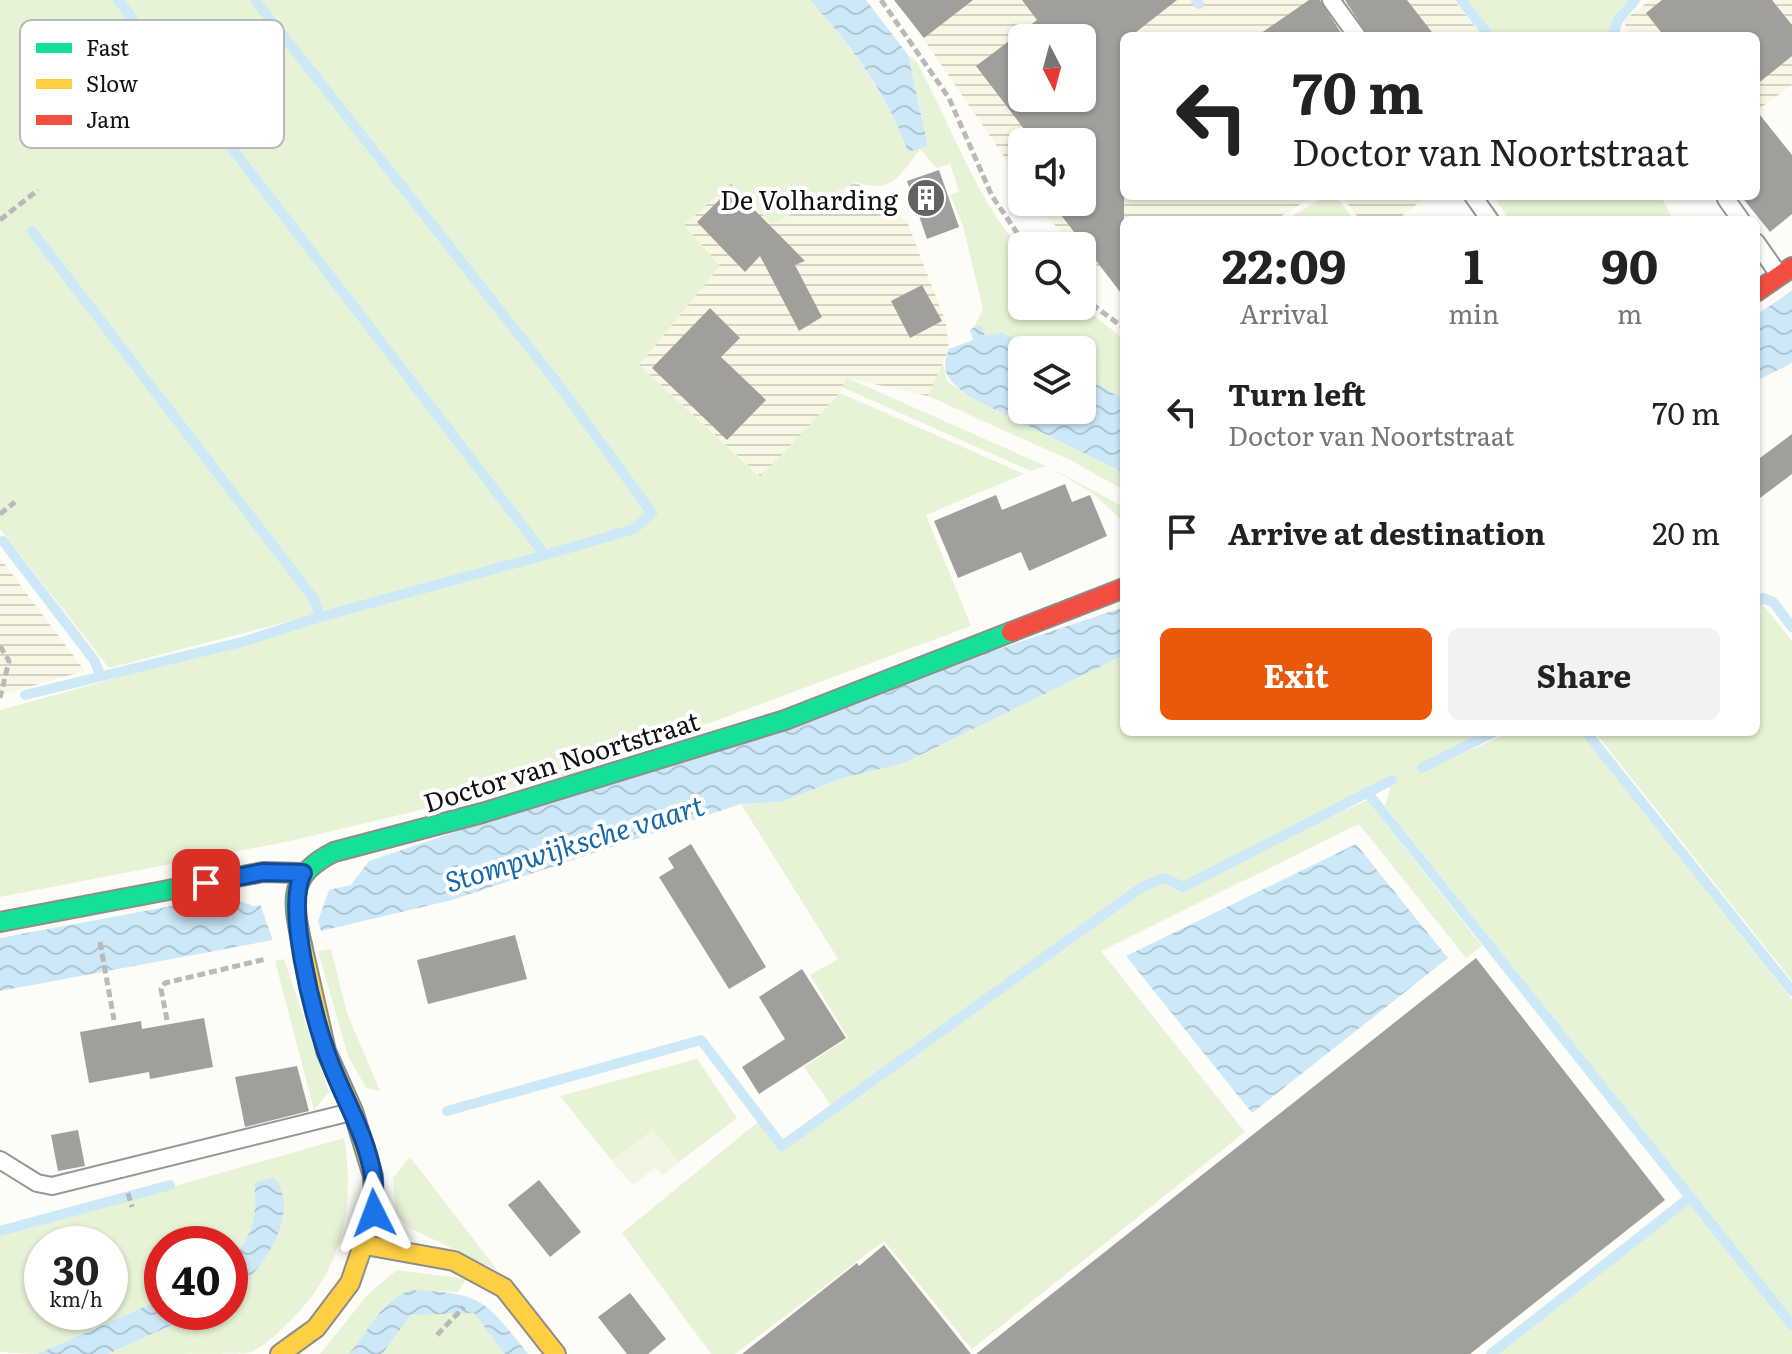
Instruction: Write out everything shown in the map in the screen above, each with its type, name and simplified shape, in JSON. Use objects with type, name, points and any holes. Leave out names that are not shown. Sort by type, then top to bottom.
[{"type":"street","points":[[1760,289],[1786,272]]},
{"type":"street","name":"Doctor van Noortstraat","points":[[303,873],[314,862],[334,852],[482,813],[785,720],[1120,590]]},
{"type":"street","points":[[0,922],[263,872],[303,873],[295,891],[302,948],[326,1051],[353,1111],[373,1176],[374,1213],[350,1283],[316,1328],[280,1354]]},
{"type":"street","points":[[365,1245],[454,1261],[504,1288],[556,1354]]},
{"type":"lane","points":[[1331,0],[1354,32]]},
{"type":"lane","points":[[1760,246],[1786,272]]},
{"type":"lane","points":[[0,1160],[37,1183],[52,1186],[353,1111]]},
{"type":"path","points":[[881,0],[949,98],[992,196],[1016,232]]},
{"type":"path","points":[[0,220],[38,190]]},
{"type":"path","points":[[1096,307],[1120,325]]},
{"type":"path","points":[[0,514],[15,502]]},
{"type":"path","points":[[0,646],[9,661],[0,698]]},
{"type":"path","points":[[99,934],[114,1020]]},
{"type":"path","points":[[167,1020],[161,989],[165,983],[302,948]]},
{"type":"path","points":[[437,1335],[458,1317]]},
{"type":"shaded area","points":[[897,0],[1454,0],[1479,32],[1120,32],[1120,200],[1308,200],[1282,216],[1120,216],[1120,287],[1096,264],[1096,232],[1062,232],[1045,216],[1096,216],[1096,128],[1008,128],[1008,163]]},
{"type":"shaded area","points":[[1650,0],[1792,0],[1792,85],[1760,108],[1760,32],[1630,32],[1623,21]]},
{"type":"shaded area","points":[[856,182],[907,221],[946,323],[949,349],[928,396],[847,378],[840,393],[761,477],[639,365],[720,266],[684,225],[731,183],[772,224]]},
{"type":"shaded area","points":[[1345,200],[1422,200],[1402,216],[1357,216]]},
{"type":"shaded area","points":[[0,558],[85,671],[0,695]]},
{"type":"green space","points":[[0,0],[810,0],[866,72],[890,110],[909,152],[928,145],[908,55],[917,62],[977,184],[1008,234],[1008,320],[1096,320],[1096,318],[1120,336],[1120,397],[1096,384],[1096,336],[1009,336],[1002,332],[985,336],[973,329],[983,309],[963,226],[950,195],[959,191],[950,164],[936,168],[920,149],[900,174],[887,184],[878,186],[856,182],[772,224],[731,183],[684,225],[720,266],[639,365],[760,477],[840,393],[1024,474],[926,515],[971,626],[572,774],[290,841],[0,897],[0,710],[109,680],[310,616],[109,668],[0,529]]},
{"type":"green space","points":[[1466,0],[1628,0],[1616,15],[1610,32],[1490,32]]},
{"type":"green space","points":[[1318,200],[1339,200],[1351,216],[1292,216]]},
{"type":"green space","points":[[1496,200],[1663,200],[1671,216],[1507,216]]},
{"type":"green space","points":[[943,363],[947,381],[970,397],[1008,416],[1008,424],[1025,424],[1120,471],[1120,488],[1072,461],[928,396]]},
{"type":"green space","points":[[847,378],[1046,466],[1031,471],[842,387]]},
{"type":"green space","points":[[1049,467],[1120,505],[1120,518],[1092,493]]},
{"type":"green space","points":[[1760,601],[1792,641],[1792,981],[1598,736],[1760,736]]},
{"type":"green space","points":[[1120,657],[1120,736],[1476,736],[1421,764],[1425,771],[1501,736],[1583,736],[1792,1000],[1792,1354],[1499,1354],[1696,1198],[1385,806],[1392,781],[1389,777],[1201,878],[1367,800],[1482,946],[1466,958],[1359,824],[1101,951],[1245,1132],[972,1349],[884,1241],[735,1354],[711,1354],[622,1233],[759,1121],[782,1145],[833,1108],[804,1067],[848,1038],[810,975],[838,959],[741,804],[781,802],[843,778],[904,763]]},
{"type":"green space","points":[[331,949],[347,1013],[380,1091],[366,1088],[348,1056],[318,951]]},
{"type":"green space","points":[[284,959],[329,1092],[314,1110],[275,961]]},
{"type":"green space","points":[[697,1059],[737,1118],[679,1162],[653,1130],[612,1161],[560,1096]]},
{"type":"green space","points":[[653,1129],[679,1162],[663,1175],[655,1168],[633,1185],[612,1161]]},
{"type":"green space","points":[[344,1138],[348,1188],[346,1212],[334,1258],[309,1300],[266,1342],[249,1353],[108,1354],[161,1330],[248,1330],[248,1273],[272,1243],[254,1184],[254,1215],[248,1236],[248,1226],[144,1226],[144,1307],[128,1314],[128,1226],[35,1226]]},
{"type":"green space","points":[[410,1157],[498,1271],[406,1226],[396,1212],[393,1178]]},
{"type":"green space","points":[[24,1229],[24,1330],[92,1330],[37,1354],[0,1352],[0,1236]]},
{"type":"green space","points":[[397,1270],[466,1279],[458,1292],[400,1296],[383,1309],[349,1354],[320,1354],[369,1293]]},
{"type":"green space","points":[[435,1311],[474,1312],[505,1354],[382,1354],[411,1315]]},
{"type":"water","points":[[810,0],[866,0],[908,55],[928,146],[908,152],[879,90]]},
{"type":"water","points":[[1792,291],[1792,363],[1760,379],[1760,312]]},
{"type":"water","points":[[981,325],[985,336],[1002,332],[1009,336],[1008,416],[970,397],[948,377],[945,365],[949,349],[973,340],[970,329]]},
{"type":"water","points":[[1096,384],[1120,397],[1120,471],[1025,424],[1096,424]]},
{"type":"water","name":"Stompwijksche vaart","points":[[1120,608],[1120,657],[904,763],[843,778],[781,802],[741,804],[452,900],[321,931],[0,991],[0,938],[225,896],[254,906],[351,885],[369,861]]},
{"type":"water","points":[[1356,844],[1448,958],[1252,1113],[1126,956]]},
{"type":"water","points":[[274,1177],[282,1192],[284,1208],[274,1241],[248,1279],[248,1236],[254,1215],[254,1183]]},
{"type":"water","points":[[411,1290],[453,1294],[480,1302],[491,1310],[528,1354],[505,1354],[474,1313],[411,1315],[382,1354],[349,1354],[383,1309]]},
{"type":"water","points":[[144,1307],[144,1330],[161,1330],[108,1354],[37,1354],[92,1330],[128,1330],[128,1314]]},
{"type":"pier","points":[[331,885],[318,921],[322,934],[274,944],[259,901]]},
{"type":"building","points":[[894,0],[973,0],[924,38]]},
{"type":"building","points":[[1022,0],[1177,0],[1136,32],[1120,32],[1120,200],[1124,200],[1124,216],[1120,216],[1120,292],[1096,261],[1096,232],[1074,232],[1062,216],[1096,216],[1096,128],[1023,128],[1011,112],[1096,112],[1096,24],[1032,24],[1037,20]]},
{"type":"building","points":[[1309,0],[1320,0],[1340,32],[1263,32]]},
{"type":"building","points":[[1345,0],[1407,0],[1432,32],[1365,32]]},
{"type":"building","points":[[1662,0],[1772,0],[1792,25],[1792,56],[1760,82],[1760,32],[1661,32],[1646,13]]},
{"type":"building","points":[[1008,42],[1008,108],[976,66]]},
{"type":"building","points":[[1760,115],[1792,155],[1792,214],[1770,232],[1744,200],[1760,200]]},
{"type":"building","name":"De Volharding","points":[[939,170],[959,227],[927,239],[907,181]]},
{"type":"building","points":[[732,187],[805,261],[795,265],[822,317],[799,331],[760,256],[745,272],[697,222]]},
{"type":"building","points":[[922,285],[942,321],[910,338],[891,301]]},
{"type":"building","points":[[710,308],[740,338],[721,357],[766,400],[727,440],[652,368]]},
{"type":"building","points":[[1792,434],[1792,474],[1760,498],[1760,458]]},
{"type":"building","points":[[1065,484],[1072,502],[1090,495],[1107,536],[1029,571],[1021,552],[958,578],[934,521],[996,495],[1002,510]]},
{"type":"building","points":[[691,844],[766,967],[729,989],[659,877],[674,868],[668,858]]},
{"type":"building","points":[[515,935],[527,979],[428,1004],[417,960]]},
{"type":"building","points":[[1476,958],[1665,1200],[1470,1354],[976,1354]]},
{"type":"building","points":[[802,969],[846,1038],[759,1094],[742,1067],[785,1039],[759,997]]},
{"type":"building","points":[[204,1018],[213,1067],[150,1079],[149,1072],[89,1083],[80,1032],[141,1021],[142,1029]]},
{"type":"building","points":[[297,1066],[309,1111],[245,1127],[235,1077]]},
{"type":"building","points":[[78,1130],[85,1166],[58,1171],[51,1135]]},
{"type":"building","points":[[539,1180],[581,1232],[550,1257],[508,1205]]},
{"type":"building","points":[[884,1245],[971,1354],[742,1354],[857,1263],[859,1266]]},
{"type":"building","points":[[630,1293],[666,1339],[648,1354],[627,1354],[598,1317]]},
{"type":"waterway","points":[[118,0],[133,20]]},
{"type":"waterway","points":[[255,0],[271,20]]},
{"type":"waterway","points":[[1196,0],[1199,4]]},
{"type":"waterway","points":[[1461,0],[1486,32]]},
{"type":"waterway","points":[[1614,32],[1618,20],[1635,0]]},
{"type":"waterway","points":[[25,695],[242,642],[320,617],[545,555],[634,529],[652,513],[561,388],[284,37]]},
{"type":"waterway","points":[[232,148],[545,555]]},
{"type":"waterway","points":[[32,231],[314,599],[320,617]]},
{"type":"waterway","points":[[3,541],[94,660],[100,674]]},
{"type":"waterway","points":[[1760,600],[1763,598],[1773,602],[1792,627]]},
{"type":"waterway","points":[[1422,768],[1486,736]]},
{"type":"waterway","points":[[1589,736],[1792,991]]},
{"type":"waterway","points":[[447,1111],[701,1040],[782,1146],[1142,887],[1164,878],[1183,887],[1392,780]]},
{"type":"waterway","points":[[1367,792],[1792,1325]]},
{"type":"waterway","points":[[0,1231],[170,1185]]},
{"type":"waterway","points":[[1491,1354],[1689,1198]]},
{"type":"traffic: fast","points":[[302,945],[296,914],[297,890],[308,870],[334,852],[482,813],[785,720],[1011,632]]},
{"type":"traffic: fast","points":[[0,922],[263,872],[303,873]]},
{"type":"traffic: slow","points":[[280,1354],[316,1328],[350,1283],[374,1213],[373,1176],[353,1111],[326,1051],[302,945]]},
{"type":"traffic: slow","points":[[365,1245],[454,1261],[504,1288],[556,1354]]},
{"type":"traffic: jam","points":[[1760,289],[1792,267]]},
{"type":"traffic: jam","points":[[1011,632],[1120,590]]},
{"type":"place","name":"De Volharding","points":[[926,198]]},
{"type":"route","points":[[206,883],[263,872],[303,873],[295,891],[301,946],[326,1051],[353,1111],[373,1176],[374,1213]]}]
